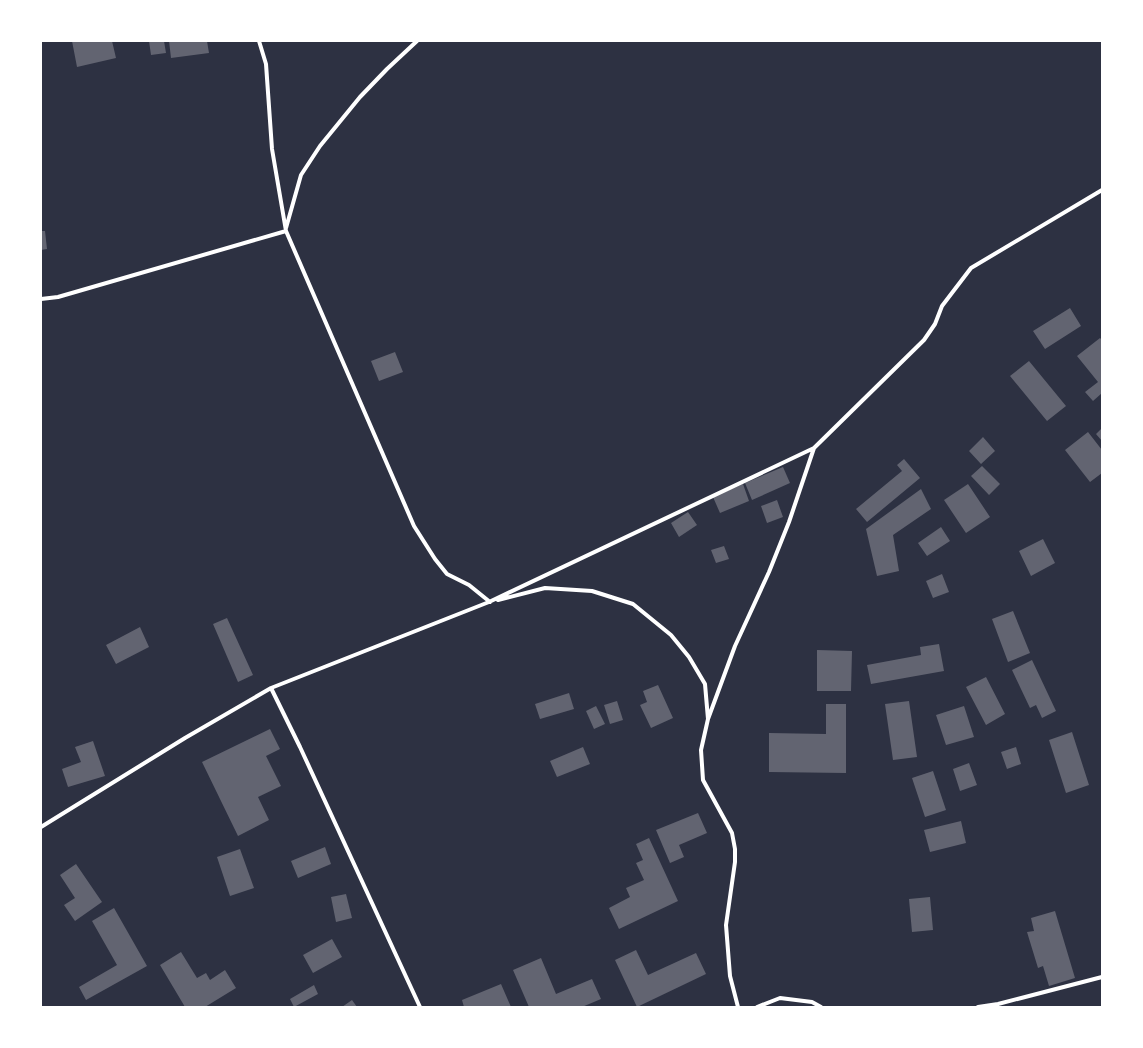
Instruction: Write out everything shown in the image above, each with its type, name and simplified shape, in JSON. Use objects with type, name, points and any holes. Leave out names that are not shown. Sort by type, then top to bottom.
[{"type":"street","points":[[260,41],[266,64],[272,149],[286,231],[414,526],[435,559],[447,574],[469,585],[489,602]]},
{"type":"street","points":[[286,231],[301,175],[320,146],[360,97],[417,41]]},
{"type":"street","points":[[41,827],[185,738],[271,688],[489,602],[814,448],[924,340],[935,324],[942,306],[971,268],[1102,190]]},
{"type":"street","points":[[41,299],[58,296],[286,231]]},
{"type":"street","points":[[738,1007],[730,976],[726,925],[736,862],[735,849],[732,833],[703,780],[701,750],[708,719],[735,646],[769,572],[789,522],[814,448]]},
{"type":"street","points":[[489,602],[545,588],[592,591],[633,604],[671,635],[689,657],[705,684],[708,719]]},
{"type":"street","points":[[271,688],[300,747],[420,1007]]},
{"type":"street","points":[[978,1007],[1102,977]]},
{"type":"street","points":[[757,1007],[780,998],[812,1002],[821,1007]]},
{"type":"building","points":[[72,41],[112,41],[116,58],[77,67]]},
{"type":"building","points":[[149,41],[164,41],[166,53],[151,55]]},
{"type":"building","points":[[169,41],[207,41],[209,53],[171,58]]},
{"type":"building","points":[[41,231],[45,231],[47,249],[41,250]]},
{"type":"building","points":[[1070,308],[1081,326],[1045,349],[1033,331]]},
{"type":"building","points":[[1100,338],[1102,340],[1102,393],[1093,401],[1085,392],[1098,382],[1077,356]]},
{"type":"building","points":[[395,352],[403,372],[379,381],[371,361]]},
{"type":"building","points":[[1029,361],[1066,406],[1047,421],[1010,376]]},
{"type":"building","points":[[1102,428],[1102,441],[1096,434]]},
{"type":"building","points":[[1088,432],[1102,450],[1102,473],[1090,482],[1065,450]]},
{"type":"building","points":[[983,437],[995,451],[981,464],[969,451]]},
{"type":"building","points":[[904,459],[920,478],[867,522],[856,509],[902,471],[897,465]]},
{"type":"building","points":[[982,466],[1000,484],[989,495],[971,476]]},
{"type":"building","points":[[783,467],[790,483],[752,500],[745,483]]},
{"type":"building","points":[[743,484],[749,501],[720,513],[713,497]]},
{"type":"building","points":[[968,484],[990,517],[966,533],[944,500]]},
{"type":"building","points":[[921,489],[931,509],[893,535],[899,571],[877,576],[866,529]]},
{"type":"building","points":[[777,500],[783,517],[767,523],[761,506]]},
{"type":"building","points":[[688,512],[697,525],[679,537],[671,523]]},
{"type":"building","points":[[941,527],[950,541],[927,556],[918,543]]},
{"type":"building","points":[[1043,539],[1055,563],[1031,576],[1019,551]]},
{"type":"building","points":[[724,546],[729,559],[716,563],[711,550]]},
{"type":"building","points":[[942,574],[949,592],[933,598],[926,581]]},
{"type":"building","points":[[1013,611],[1030,653],[1008,662],[992,619]]},
{"type":"building","points":[[227,618],[253,675],[238,682],[213,624]]},
{"type":"building","points":[[140,627],[149,647],[116,664],[106,645]]},
{"type":"building","points":[[939,644],[944,671],[871,684],[867,665],[921,655],[920,647]]},
{"type":"building","points":[[817,650],[852,651],[851,691],[817,691]]},
{"type":"building","points":[[1032,660],[1056,711],[1042,718],[1036,705],[1030,708],[1012,670]]},
{"type":"building","points":[[986,677],[1005,714],[986,725],[966,687]]},
{"type":"building","points":[[658,685],[673,718],[651,728],[640,705],[647,702],[643,691]]},
{"type":"building","points":[[569,693],[574,709],[540,719],[535,704]]},
{"type":"building","points":[[617,701],[623,720],[610,724],[604,705]]},
{"type":"building","points":[[909,701],[917,757],[893,760],[885,704]]},
{"type":"building","points":[[826,704],[846,704],[846,773],[769,772],[769,733],[826,734]]},
{"type":"building","points":[[596,706],[605,724],[594,729],[586,711]]},
{"type":"building","points":[[964,706],[974,737],[946,745],[936,715]]},
{"type":"building","points":[[270,729],[280,749],[266,756],[281,786],[258,797],[269,820],[238,836],[202,762]]},
{"type":"building","points":[[1072,732],[1089,785],[1066,793],[1049,740]]},
{"type":"building","points":[[93,741],[105,776],[68,787],[62,769],[81,762],[75,747]]},
{"type":"building","points":[[583,747],[590,764],[557,777],[550,761]]},
{"type":"building","points":[[1016,747],[1021,764],[1007,769],[1001,752]]},
{"type":"building","points":[[969,763],[977,785],[960,791],[953,769]]},
{"type":"building","points":[[933,771],[946,810],[925,817],[912,778]]},
{"type":"building","points":[[698,813],[707,833],[679,845],[684,857],[670,863],[656,830]]},
{"type":"building","points":[[961,821],[966,843],[930,852],[924,830]]},
{"type":"building","points":[[649,838],[678,901],[619,929],[609,908],[630,897],[626,888],[644,880],[636,863],[643,860],[636,844]]},
{"type":"building","points":[[325,847],[331,864],[298,878],[291,861]]},
{"type":"building","points":[[240,849],[254,888],[230,896],[217,857]]},
{"type":"building","points":[[76,864],[102,902],[75,921],[64,905],[75,898],[60,875]]},
{"type":"building","points":[[346,894],[352,918],[336,922],[331,897]]},
{"type":"building","points":[[930,897],[933,930],[912,932],[909,899]]},
{"type":"building","points":[[114,908],[147,966],[86,1000],[79,987],[117,965],[92,921]]},
{"type":"building","points":[[1055,911],[1075,978],[1049,986],[1043,966],[1038,968],[1027,932],[1034,931],[1031,918]]},
{"type":"building","points":[[332,939],[342,957],[313,973],[303,955]]},
{"type":"building","points":[[636,950],[648,975],[696,953],[706,974],[637,1007],[615,960]]},
{"type":"building","points":[[181,952],[197,978],[206,973],[210,980],[225,970],[236,988],[205,1007],[185,1007],[160,965]]},
{"type":"building","points":[[541,958],[556,994],[592,979],[601,999],[582,1007],[529,1007],[513,970]]},
{"type":"building","points":[[501,984],[511,1007],[464,1007],[462,1000]]},
{"type":"building","points":[[314,985],[318,994],[294,1007],[290,999]]},
{"type":"building","points":[[352,1000],[357,1007],[342,1007]]}]
